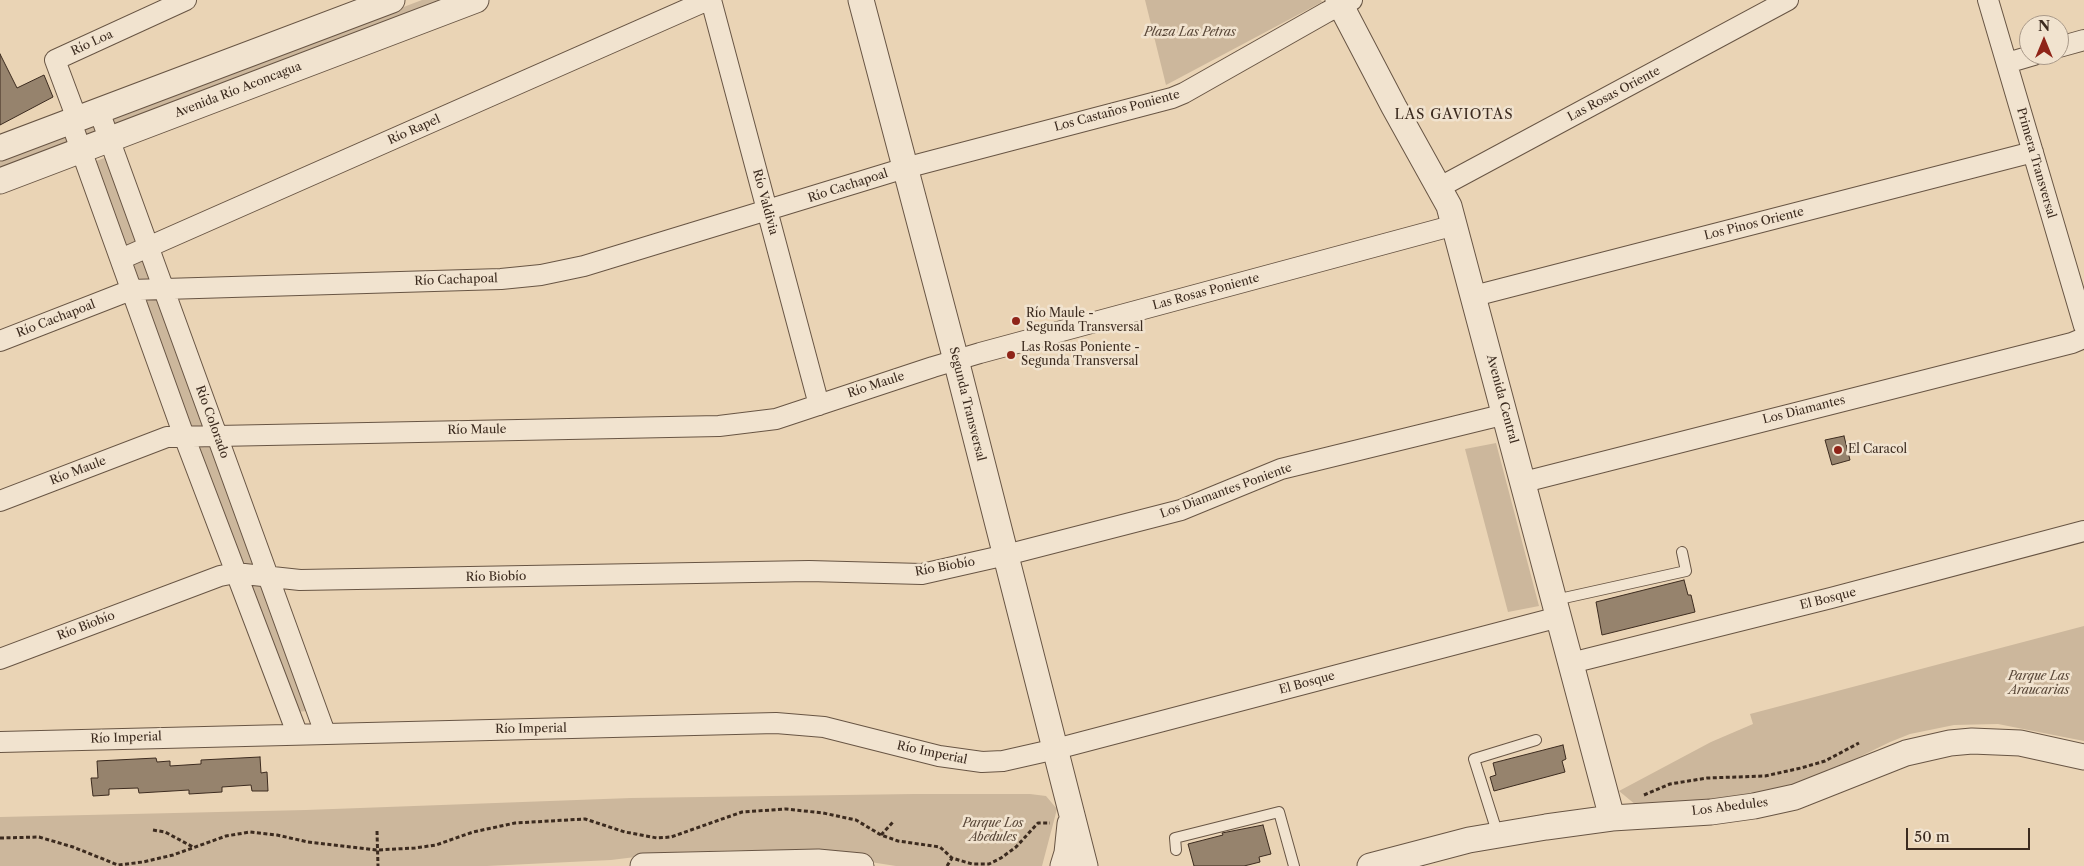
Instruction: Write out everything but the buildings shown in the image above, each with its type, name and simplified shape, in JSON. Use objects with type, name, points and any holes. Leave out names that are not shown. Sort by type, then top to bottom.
[{"type":"street","name":"Río Loa","points":[[82,117],[55,60],[186,0]]},
{"type":"street","points":[[0,148],[392,0]]},
{"type":"street","name":"Avenida Río Aconcagua","points":[[0,181],[476,0]]},
{"type":"street","name":"Río Valdivia","points":[[709,0],[818,405]]},
{"type":"street","name":"Río Rapel","points":[[121,259],[709,0]]},
{"type":"street","name":"Segunda Transversal","points":[[861,0],[956,360],[1085,866]]},
{"type":"street","name":"Las Rosas Oriente","points":[[1440,187],[1788,0]]},
{"type":"street","name":"Primera Transversal","points":[[1988,0],[2084,326]]},
{"type":"street","name":"Los Castaños Poniente","points":[[905,168],[1184,93],[1344,2]]},
{"type":"street","name":"Avenida Central","points":[[1344,2],[1394,107],[1440,187],[1455,224],[1612,818]]},
{"type":"street","points":[[2069,44],[2084,40]]},
{"type":"street","points":[[2007,63],[2019,59]]},
{"type":"street","points":[[82,117],[81,149],[184,436],[297,733]]},
{"type":"street","name":"Río Colorado","points":[[82,117],[109,139],[324,733]]},
{"type":"street","name":"Los Pinos Oriente","points":[[1474,296],[2034,152]]},
{"type":"street","name":"Río Cachapoal","points":[[0,341],[131,290],[501,279],[541,276],[584,266],[767,212],[905,168]]},
{"type":"street","name":"Las Rosas Poniente","points":[[956,360],[1455,224]]},
{"type":"street","name":"Los Diamantes","points":[[1524,482],[2072,343],[2084,338]]},
{"type":"street","name":"Río Maule","points":[[0,502],[167,437],[719,426],[776,419],[956,360]]},
{"type":"street","name":"Los Diamantes Poniente","points":[[1006,555],[1181,510],[1281,469],[1506,414]]},
{"type":"street","name":"El Bosque","points":[[1571,663],[2084,532]]},
{"type":"street","name":"Río Biobío","points":[[0,659],[220,576],[235,573],[300,580],[809,571],[922,574],[1006,555]]},
{"type":"street","name":"El Bosque","points":[[1056,749],[1557,608]]},
{"type":"street","name":"Río Imperial","points":[[0,742],[297,733],[776,723],[824,727],[968,762],[1003,761],[1056,749]]},
{"type":"street","name":"Los Abedules","points":[[1370,866],[1469,840],[1498,835],[1612,818],[1712,812],[1754,806],[1795,797],[1906,753],[1950,744],[1972,741],[2020,743],[2084,757]]},
{"type":"street","points":[[1063,866],[1069,836],[1071,809]]},
{"type":"street","points":[[643,866],[818,862],[861,866]]},
{"type":"lane","points":[[1557,608],[1686,571],[1682,552]]},
{"type":"lane","points":[[1498,835],[1474,759],[1536,740]]},
{"type":"lane","points":[[1176,850],[1175,838],[1279,812],[1294,866]]},
{"type":"path","points":[[1639,797],[1670,784],[1707,778],[1765,776],[1801,768],[1826,761],[1859,743]]},
{"type":"path","points":[[0,838],[39,837],[73,847],[118,865],[143,862],[173,855],[226,836],[250,832],[277,835],[308,842],[378,850],[436,845],[473,832],[515,823],[586,819],[625,832],[657,838],[671,837],[742,812],[786,809],[823,813],[856,820],[880,835],[898,841],[940,847],[952,858],[972,864],[989,864],[1016,847],[1038,823],[1048,822],[1069,836]]},
{"type":"path","points":[[880,835],[893,822]]},
{"type":"path","points":[[153,830],[165,832],[194,847]]},
{"type":"path","points":[[377,831],[378,866]]},
{"type":"path","points":[[947,866],[952,858]]},
{"type":"green space","points":[[422,0],[446,0],[0,171],[0,162],[100,122]]},
{"type":"green space","name":"Plaza Las Petras","points":[[1145,0],[1321,0],[1322,2],[1166,85]]},
{"type":"green space","points":[[110,156],[309,711],[293,712],[96,161]]},
{"type":"green space","points":[[1496,443],[1539,606],[1508,612],[1465,449]]},
{"type":"green space","name":"Parque Las Araucarias","points":[[2084,626],[2084,741],[1998,724],[1954,725],[1910,734],[1814,779],[1759,796],[1636,805],[1619,791],[1711,742],[1753,724],[1750,714]]},
{"type":"green space","name":"Parque Los Abedules","points":[[1030,794],[1046,796],[1057,809],[1042,866],[896,866],[819,854],[743,850],[676,852],[611,860],[487,866],[0,866],[0,817],[306,810],[631,798]]},
{"type":"place","name":"Río Maule - Segunda Transversal","points":[[1016,321]]},
{"type":"place","name":"Las Rosas Poniente - Segunda Transversal","points":[[1011,355]]},
{"type":"place","name":"El Caracol","points":[[1838,450]]},
{"type":"district","name":"LAS GAVIOTAS","points":[[1454,115]]}]
